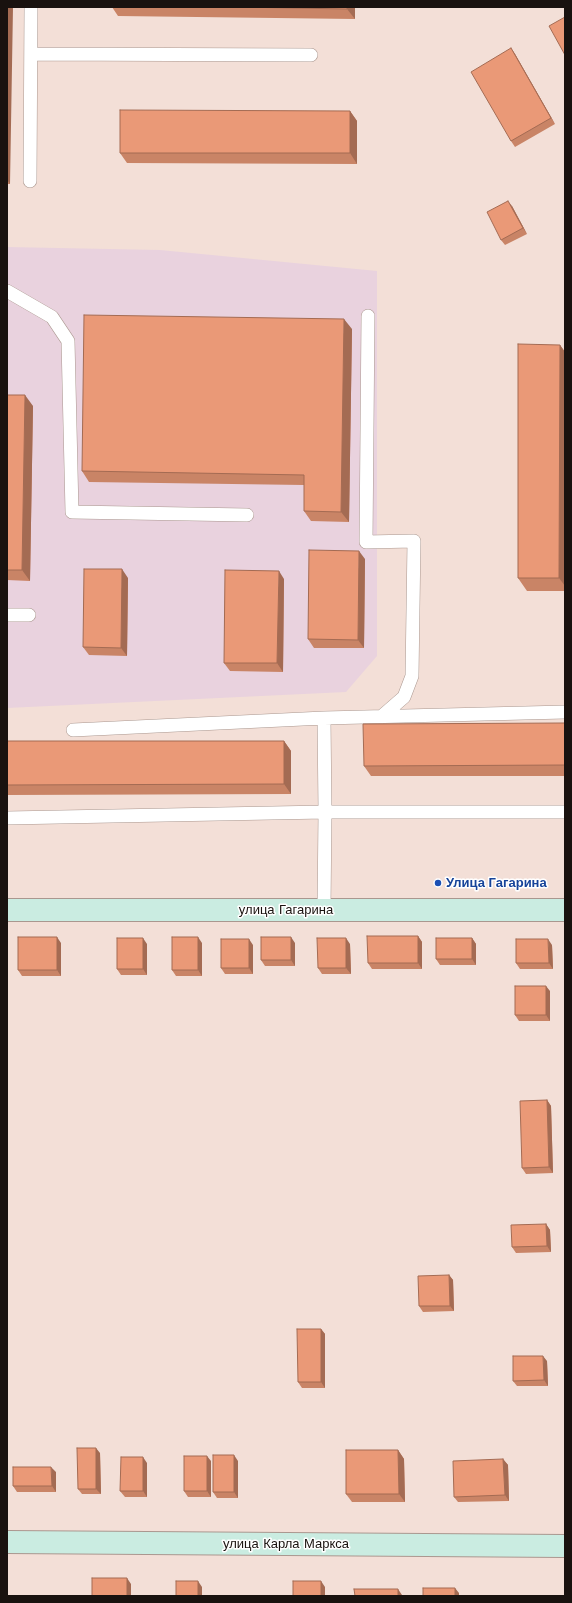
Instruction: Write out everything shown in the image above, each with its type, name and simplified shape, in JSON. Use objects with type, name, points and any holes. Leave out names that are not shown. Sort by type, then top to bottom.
[{"type":"main road","name":"улица Гагарина","points":[[7,910],[565,910]]},
{"type":"main road","name":"улица Карла Маркса","points":[[7,1542],[565,1546]]},
{"type":"lane","points":[[30,181],[32,54],[31,7]]},
{"type":"lane","points":[[32,54],[311,56]]},
{"type":"lane","points":[[7,291],[52,317],[68,341],[72,512],[247,515]]},
{"type":"lane","points":[[368,316],[366,542],[414,541],[412,676],[404,697],[381,717]]},
{"type":"lane","points":[[7,615],[29,615]]},
{"type":"lane","points":[[73,730],[324,718],[565,712]]},
{"type":"lane","points":[[324,718],[324,910]]},
{"type":"lane","points":[[7,818],[325,812],[565,812]]},
{"type":"shaded area","points":[[7,247],[160,250],[377,271],[377,656],[346,692],[7,708]]},
{"type":"building","points":[[238,7],[347,7],[347,9]]},
{"type":"building","points":[[565,17],[565,55],[549,26]]},
{"type":"building","points":[[511,48],[551,118],[511,141],[471,72]]},
{"type":"building","points":[[120,110],[350,111],[350,153],[120,153]]},
{"type":"building","points":[[508,201],[523,228],[501,240],[487,212]]},
{"type":"building","points":[[84,315],[344,319],[341,512],[304,511],[304,475],[82,471]]},
{"type":"building","points":[[518,344],[560,345],[559,578],[518,578]]},
{"type":"building","points":[[7,395],[25,395],[22,570],[7,570]]},
{"type":"building","points":[[309,550],[359,551],[358,640],[308,639]]},
{"type":"building","points":[[84,569],[122,569],[121,648],[83,647]]},
{"type":"building","points":[[225,570],[279,571],[277,663],[224,663]]},
{"type":"building","points":[[565,723],[565,765],[364,766],[363,724]]},
{"type":"building","points":[[7,741],[284,741],[284,784],[7,785]]},
{"type":"building","points":[[367,936],[418,936],[418,963],[368,963]]},
{"type":"building","points":[[18,937],[57,937],[57,970],[18,970]]},
{"type":"building","points":[[172,937],[198,937],[198,970],[172,970]]},
{"type":"building","points":[[261,937],[291,937],[291,960],[261,960]]},
{"type":"building","points":[[117,938],[143,938],[143,969],[117,969]]},
{"type":"building","points":[[317,938],[346,938],[346,968],[318,968]]},
{"type":"building","points":[[436,938],[472,938],[472,959],[436,959]]},
{"type":"building","points":[[221,939],[249,939],[249,968],[221,968]]},
{"type":"building","points":[[516,939],[548,939],[549,963],[516,963]]},
{"type":"building","points":[[515,986],[546,986],[546,1015],[515,1015]]},
{"type":"building","points":[[547,1100],[549,1167],[522,1168],[520,1101]]},
{"type":"building","points":[[546,1224],[547,1246],[512,1247],[511,1225]]},
{"type":"building","points":[[449,1275],[450,1306],[419,1306],[418,1276]]},
{"type":"building","points":[[297,1329],[321,1329],[321,1382],[298,1382]]},
{"type":"building","points":[[513,1356],[543,1356],[544,1380],[513,1381]]},
{"type":"building","points":[[77,1448],[96,1448],[96,1489],[78,1489]]},
{"type":"building","points":[[346,1450],[398,1450],[399,1494],[346,1494]]},
{"type":"building","points":[[213,1455],[234,1455],[234,1492],[213,1492]]},
{"type":"building","points":[[184,1456],[207,1456],[207,1491],[184,1491]]},
{"type":"building","points":[[121,1457],[143,1457],[143,1491],[120,1491]]},
{"type":"building","points":[[503,1459],[505,1495],[454,1497],[453,1461]]},
{"type":"building","points":[[13,1467],[51,1467],[52,1486],[13,1486]]},
{"type":"building","points":[[92,1578],[127,1578],[127,1596],[92,1596]]},
{"type":"building","points":[[176,1581],[198,1581],[198,1596],[176,1596]]},
{"type":"building","points":[[293,1581],[321,1581],[321,1596],[293,1596]]},
{"type":"building","points":[[423,1588],[455,1588],[455,1596],[423,1596]]},
{"type":"building","points":[[354,1589],[398,1589],[398,1596],[355,1596]]},
{"type":"place","name":"Улица Гагарина","points":[[438,883]]}]
